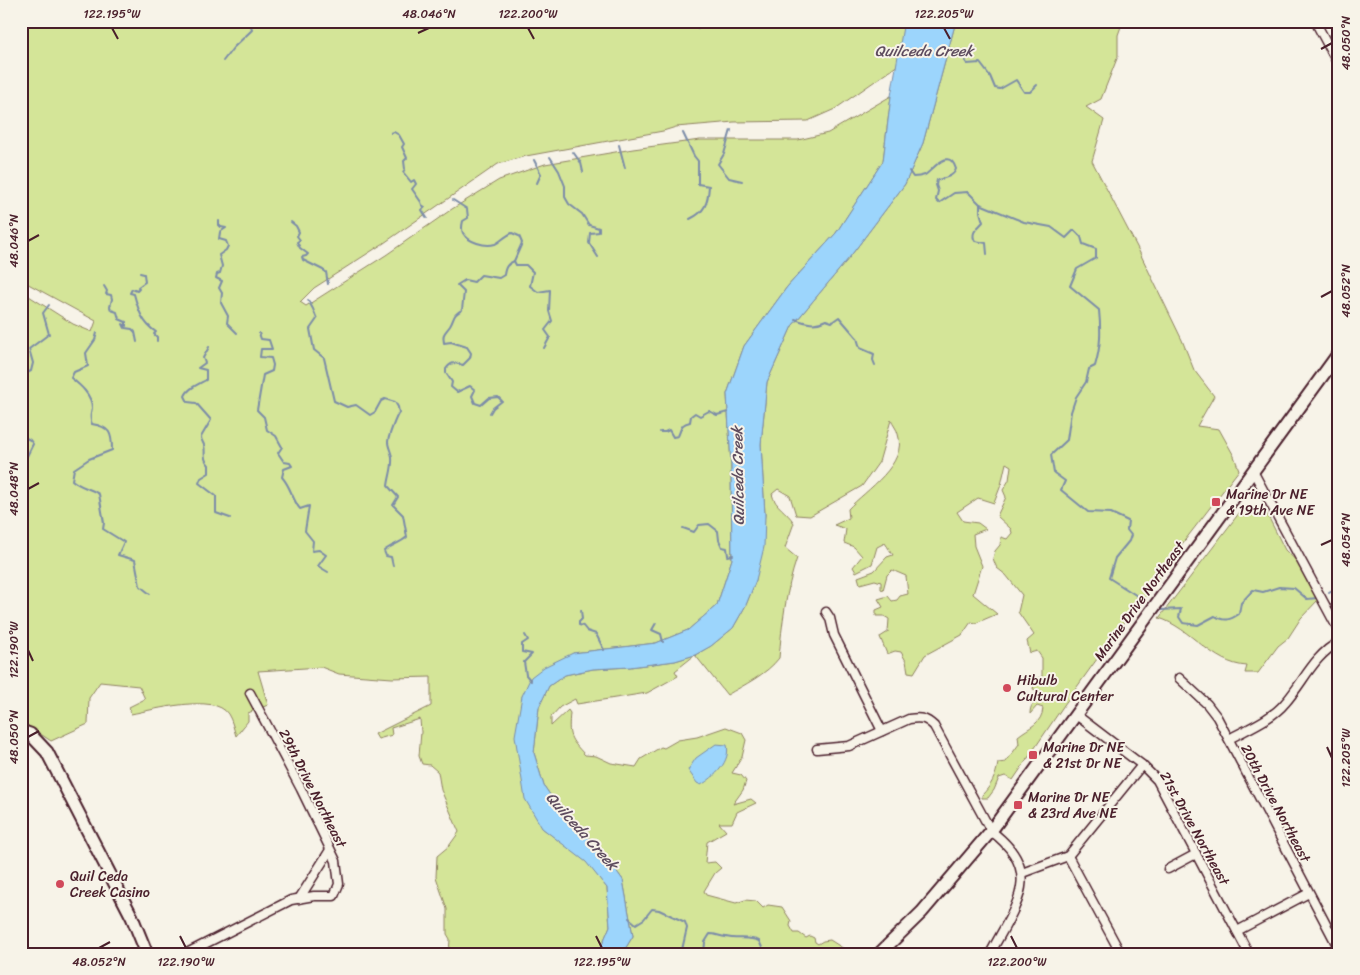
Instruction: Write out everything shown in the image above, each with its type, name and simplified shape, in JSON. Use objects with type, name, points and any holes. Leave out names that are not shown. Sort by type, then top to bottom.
[{"type":"main road","name":"Marine Drive Northeast","points":[[879,954],[922,912],[991,831],[1339,353]]},
{"type":"main road","points":[[26,733],[47,752],[132,917],[147,954]]},
{"type":"main road","points":[[132,917],[142,930],[153,954]]},
{"type":"street","points":[[1315,21],[1339,66]]},
{"type":"street","points":[[1252,471],[1339,631]]},
{"type":"street","points":[[826,612],[830,618],[834,635],[882,731]]},
{"type":"street","points":[[1229,739],[1268,717],[1284,705],[1329,647],[1339,642]]},
{"type":"street","name":"20th Drive Northeast","points":[[1179,678],[1207,704],[1217,717],[1339,949]]},
{"type":"street","name":"29th Drive Northeast","points":[[250,693],[301,789],[336,861],[339,872],[339,884],[334,896],[314,896],[299,899]]},
{"type":"street","name":"21st Drive Northeast","points":[[1075,714],[1142,765],[1157,780],[1249,954]]},
{"type":"street","points":[[817,749],[848,746],[909,719],[923,718],[934,726],[991,831],[1005,842],[1015,855],[1022,873],[1020,895],[990,954]]},
{"type":"street","points":[[1022,873],[1068,856],[1142,765]]},
{"type":"street","points":[[187,953],[291,900],[299,899],[330,850]]},
{"type":"street","points":[[1168,869],[1196,854]]},
{"type":"street","points":[[1068,856],[1121,954]]},
{"type":"street","points":[[1237,931],[1309,893]]},
{"type":"green space","points":[[21,21],[904,21],[898,65],[835,109],[808,121],[734,122],[676,127],[526,156],[498,164],[384,243],[314,288],[300,302],[306,306],[499,180],[545,164],[700,140],[798,140],[828,133],[891,96],[883,161],[836,233],[787,287],[744,346],[727,394],[731,465],[732,559],[717,605],[688,630],[656,643],[573,653],[522,696],[542,828],[587,862],[607,888],[610,926],[598,954],[449,954],[450,939],[447,934],[447,909],[436,877],[437,856],[449,846],[459,832],[441,790],[438,772],[430,765],[422,764],[419,756],[420,719],[391,728],[392,735],[378,739],[375,734],[431,706],[431,677],[392,678],[339,674],[321,667],[258,671],[268,705],[248,713],[248,721],[236,736],[228,714],[221,708],[197,704],[182,705],[131,714],[129,707],[145,699],[139,686],[100,682],[89,698],[88,724],[51,741],[21,721],[21,291],[73,324],[92,332],[96,321],[21,280]]},
{"type":"green space","points":[[956,21],[1123,21],[1118,35],[1118,56],[1101,99],[1086,107],[1104,120],[1092,161],[1137,247],[1182,340],[1194,370],[1214,396],[1197,426],[1219,429],[1234,456],[1239,470],[1172,557],[1146,597],[1138,603],[1120,627],[1013,780],[1005,776],[999,778],[988,798],[982,798],[982,795],[993,780],[998,763],[1006,762],[1019,744],[1018,736],[1038,722],[1043,708],[1037,706],[1030,714],[1032,705],[1039,698],[1039,691],[1033,689],[1035,679],[1042,677],[1042,658],[1037,651],[1030,653],[1027,641],[1034,635],[1018,612],[1022,595],[1006,575],[997,568],[993,558],[995,551],[1000,545],[1001,537],[1007,539],[1012,533],[1011,529],[997,516],[1006,497],[1003,490],[1009,480],[1011,466],[1006,463],[1001,485],[994,503],[978,498],[957,512],[963,521],[978,523],[986,529],[973,534],[974,546],[982,566],[973,594],[997,614],[976,623],[971,622],[962,635],[925,655],[914,673],[908,672],[906,661],[901,652],[895,651],[887,654],[880,637],[888,632],[889,619],[884,616],[876,616],[876,610],[883,607],[878,599],[888,596],[892,601],[908,594],[906,576],[892,570],[887,575],[883,590],[881,589],[881,582],[875,580],[860,584],[858,577],[874,571],[887,557],[893,555],[885,543],[877,547],[872,564],[856,572],[853,567],[862,556],[854,547],[844,543],[846,529],[834,525],[849,518],[848,509],[884,476],[897,456],[898,434],[891,420],[879,462],[862,486],[810,516],[796,515],[790,496],[778,489],[772,494],[778,506],[794,523],[785,548],[797,558],[785,607],[779,658],[774,664],[762,674],[727,695],[695,655],[711,646],[733,628],[746,605],[756,580],[765,515],[761,444],[767,382],[792,326],[849,258],[905,184],[923,143]]},
{"type":"green space","points":[[1243,508],[1266,512],[1285,550],[1300,564],[1318,600],[1301,618],[1288,638],[1278,646],[1258,673],[1245,673],[1247,666],[1234,664],[1212,653],[1181,629],[1159,618]]},
{"type":"green space","points":[[695,655],[675,671],[678,676],[647,693],[577,704],[575,699],[560,707],[551,717],[551,726],[568,710],[570,713],[569,727],[571,736],[585,755],[596,756],[611,763],[636,767],[641,759],[661,747],[664,748],[678,740],[697,737],[726,727],[742,733],[746,740],[742,757],[732,773],[741,775],[746,781],[743,790],[733,804],[751,799],[756,803],[737,812],[732,823],[719,823],[726,831],[707,842],[705,863],[715,862],[721,868],[715,873],[704,891],[706,895],[736,903],[745,900],[756,901],[763,908],[768,905],[782,907],[791,921],[790,926],[794,933],[799,933],[806,938],[810,936],[818,944],[830,940],[852,954],[622,954],[633,936],[623,880],[602,851],[561,811],[544,786],[534,753],[539,707],[549,686],[565,675],[593,669],[630,667],[675,661]]},
{"type":"water","name":"Quilceda Creek","points":[[904,21],[956,21],[923,143],[905,184],[849,258],[792,326],[767,382],[761,444],[765,515],[764,547],[756,580],[746,605],[733,628],[711,646],[695,655],[675,661],[630,667],[593,669],[565,675],[549,686],[539,707],[534,753],[544,786],[561,811],[602,851],[623,880],[633,936],[622,954],[598,954],[610,926],[607,888],[586,862],[542,828],[525,799],[515,736],[522,696],[531,677],[544,667],[573,653],[656,643],[688,630],[717,605],[732,559],[731,465],[727,394],[744,346],[787,287],[836,233],[883,161],[891,96]]},
{"type":"water","points":[[716,744],[727,745],[727,757],[721,768],[712,778],[701,785],[697,783],[688,770],[696,758]]},
{"type":"waterway","points":[[223,61],[233,48],[252,30],[250,21]]},
{"type":"waterway","points":[[346,25],[348,21]]},
{"type":"waterway","points":[[697,21],[698,28]]},
{"type":"waterway","points":[[1036,21],[1039,26],[1051,21]]},
{"type":"waterway","points":[[946,49],[962,53],[967,64],[980,63],[990,76],[995,88],[1000,89],[1016,80],[1024,92],[1030,92],[1037,85]]},
{"type":"waterway","points":[[731,130],[724,154],[718,164],[729,178],[742,181]]},
{"type":"waterway","points":[[391,133],[394,132],[399,135],[404,144],[402,147],[407,158],[404,161],[405,169],[403,172],[411,182],[414,180],[416,184],[412,189],[425,207],[422,210],[427,218]]},
{"type":"waterway","points":[[683,133],[698,161],[698,184],[709,186],[705,206],[690,219]]},
{"type":"waterway","points":[[619,145],[625,168]]},
{"type":"waterway","points":[[573,152],[581,163],[583,172]]},
{"type":"waterway","points":[[550,157],[559,171],[565,186],[565,197],[569,204],[582,214],[589,225],[599,228],[599,232],[590,233],[589,243],[598,257]]},
{"type":"waterway","points":[[909,171],[913,177],[924,175],[945,159],[949,160],[953,162],[956,169],[955,172],[946,178],[937,180],[938,191],[936,200],[939,203],[954,193],[968,192],[980,204],[1024,222],[1051,227],[1066,238],[1074,230],[1081,237],[1083,244],[1096,249],[1096,258],[1077,269],[1070,286],[1099,310],[1100,338],[1097,359],[1095,366],[1089,369],[1086,382],[1076,397],[1071,412],[1067,440],[1051,455],[1054,473],[1065,481],[1061,490],[1088,512],[1111,513],[1128,521],[1127,530],[1131,535],[1129,541],[1115,558],[1109,578],[1142,599]]},
{"type":"waterway","points":[[534,160],[541,174],[537,183]]},
{"type":"waterway","points":[[453,200],[467,209],[468,218],[463,221],[462,230],[469,239],[491,245],[512,233],[519,236],[522,243],[514,261],[516,265],[526,265],[533,272],[530,286],[538,292],[550,290],[549,311],[552,321],[545,330],[550,337],[544,348]]},
{"type":"waterway","points":[[980,204],[983,222],[973,235],[975,241],[986,243],[987,254]]},
{"type":"waterway","points":[[219,221],[219,225],[226,228],[220,232],[219,239],[226,241],[228,246],[219,255],[222,266],[216,278],[222,281],[219,288],[222,293],[221,303],[228,316],[227,323],[237,333]]},
{"type":"waterway","points":[[291,222],[299,232],[297,236],[300,240],[297,242],[300,248],[308,254],[302,257],[303,260],[326,272],[328,284]]},
{"type":"waterway","points":[[490,413],[502,401],[498,397],[489,398],[481,405],[475,403],[472,396],[475,390],[470,386],[457,392],[451,387],[452,382],[446,373],[446,369],[453,363],[463,365],[470,358],[471,353],[467,347],[451,342],[444,343],[443,340],[445,332],[455,315],[462,310],[464,292],[457,285],[465,280],[474,282],[481,275],[499,278],[504,275],[508,265],[514,261]]},
{"type":"waterway","points":[[140,273],[144,274],[145,282],[138,287],[137,291],[132,289],[130,293],[134,294],[144,320],[156,332],[154,334],[157,337],[157,341]]},
{"type":"waterway","points":[[104,286],[107,291],[106,294],[111,295],[111,310],[117,312],[119,319],[126,322],[126,326],[123,324],[125,328],[132,329],[135,332],[137,342]]},
{"type":"waterway","points":[[308,300],[317,319],[310,329],[314,350],[324,358],[334,401],[347,407],[356,405],[370,415],[375,412],[381,401],[385,399],[395,402],[398,407],[399,413],[392,427],[388,442],[392,456],[388,486],[398,497],[393,505],[403,515],[407,537],[384,551],[386,556],[391,557],[393,566]]},
{"type":"waterway","points":[[21,376],[31,371],[33,363],[29,349],[49,334],[43,313],[49,305]]},
{"type":"waterway","points":[[795,319],[814,323],[826,320],[832,322],[839,317],[857,338],[860,348],[874,354],[873,360],[875,365]]},
{"type":"waterway","points":[[97,333],[95,340],[86,353],[88,366],[74,372],[71,378],[88,395],[92,408],[90,418],[92,424],[103,427],[109,432],[112,450],[89,459],[74,469],[72,480],[78,485],[99,494],[104,523],[103,529],[124,542],[118,555],[135,560],[140,586],[150,594]]},
{"type":"waterway","points":[[259,333],[261,339],[269,340],[272,349],[261,349],[260,357],[271,358],[273,365],[272,371],[263,375],[257,410],[264,417],[267,430],[276,436],[282,447],[278,453],[284,462],[290,463],[292,466],[284,469],[282,477],[300,509],[309,506],[305,531],[313,541],[312,551],[319,550],[326,555],[318,566],[328,572]]},
{"type":"waterway","points":[[209,347],[203,358],[205,363],[198,368],[206,370],[206,380],[191,388],[185,396],[188,402],[196,403],[211,420],[201,437],[205,458],[209,465],[209,473],[201,478],[199,483],[216,496],[216,513],[230,518]]},
{"type":"waterway","points":[[21,383],[25,384],[21,392]]},
{"type":"waterway","points":[[660,432],[669,430],[673,437],[678,436],[683,425],[690,422],[691,416],[695,413],[700,416],[709,411],[717,415],[728,412]]},
{"type":"waterway","points":[[21,423],[25,427],[21,433]]},
{"type":"waterway","points":[[21,435],[33,444],[24,462]]},
{"type":"waterway","points":[[683,528],[694,532],[699,525],[709,524],[718,531],[719,540],[722,547],[727,548],[728,556],[733,555]]},
{"type":"waterway","points":[[1161,610],[1181,609],[1179,617],[1183,623],[1198,625],[1215,616],[1225,620],[1236,616],[1239,614],[1241,603],[1253,590],[1263,592],[1279,587],[1294,588],[1307,599],[1318,598]]},
{"type":"waterway","points":[[1329,593],[1339,587]]},
{"type":"waterway","points":[[581,610],[582,619],[579,625],[583,626],[587,631],[596,634],[604,650]]},
{"type":"waterway","points":[[656,623],[652,630],[661,634],[663,642]]},
{"type":"waterway","points":[[525,635],[528,640],[522,644],[522,652],[532,654],[524,662],[526,675],[531,681]]},
{"type":"waterway","points":[[629,918],[636,924],[644,919],[652,909],[659,910],[685,922],[687,928],[681,954]]},
{"type":"waterway","points":[[704,954],[705,942],[710,934],[759,941],[765,954]]},
{"type":"place","name":"Marine Dr NE & 19th Ave NE","points":[[1216,502]]},
{"type":"place","name":"Hibulb Cultural Center","points":[[1007,688]]},
{"type":"place","name":"Marine Dr NE & 21st Dr NE","points":[[1033,755]]},
{"type":"place","name":"Marine Dr NE & 23rd Ave NE","points":[[1018,805]]},
{"type":"place","name":"Quil Ceda Creek Casino","points":[[60,884]]}]
